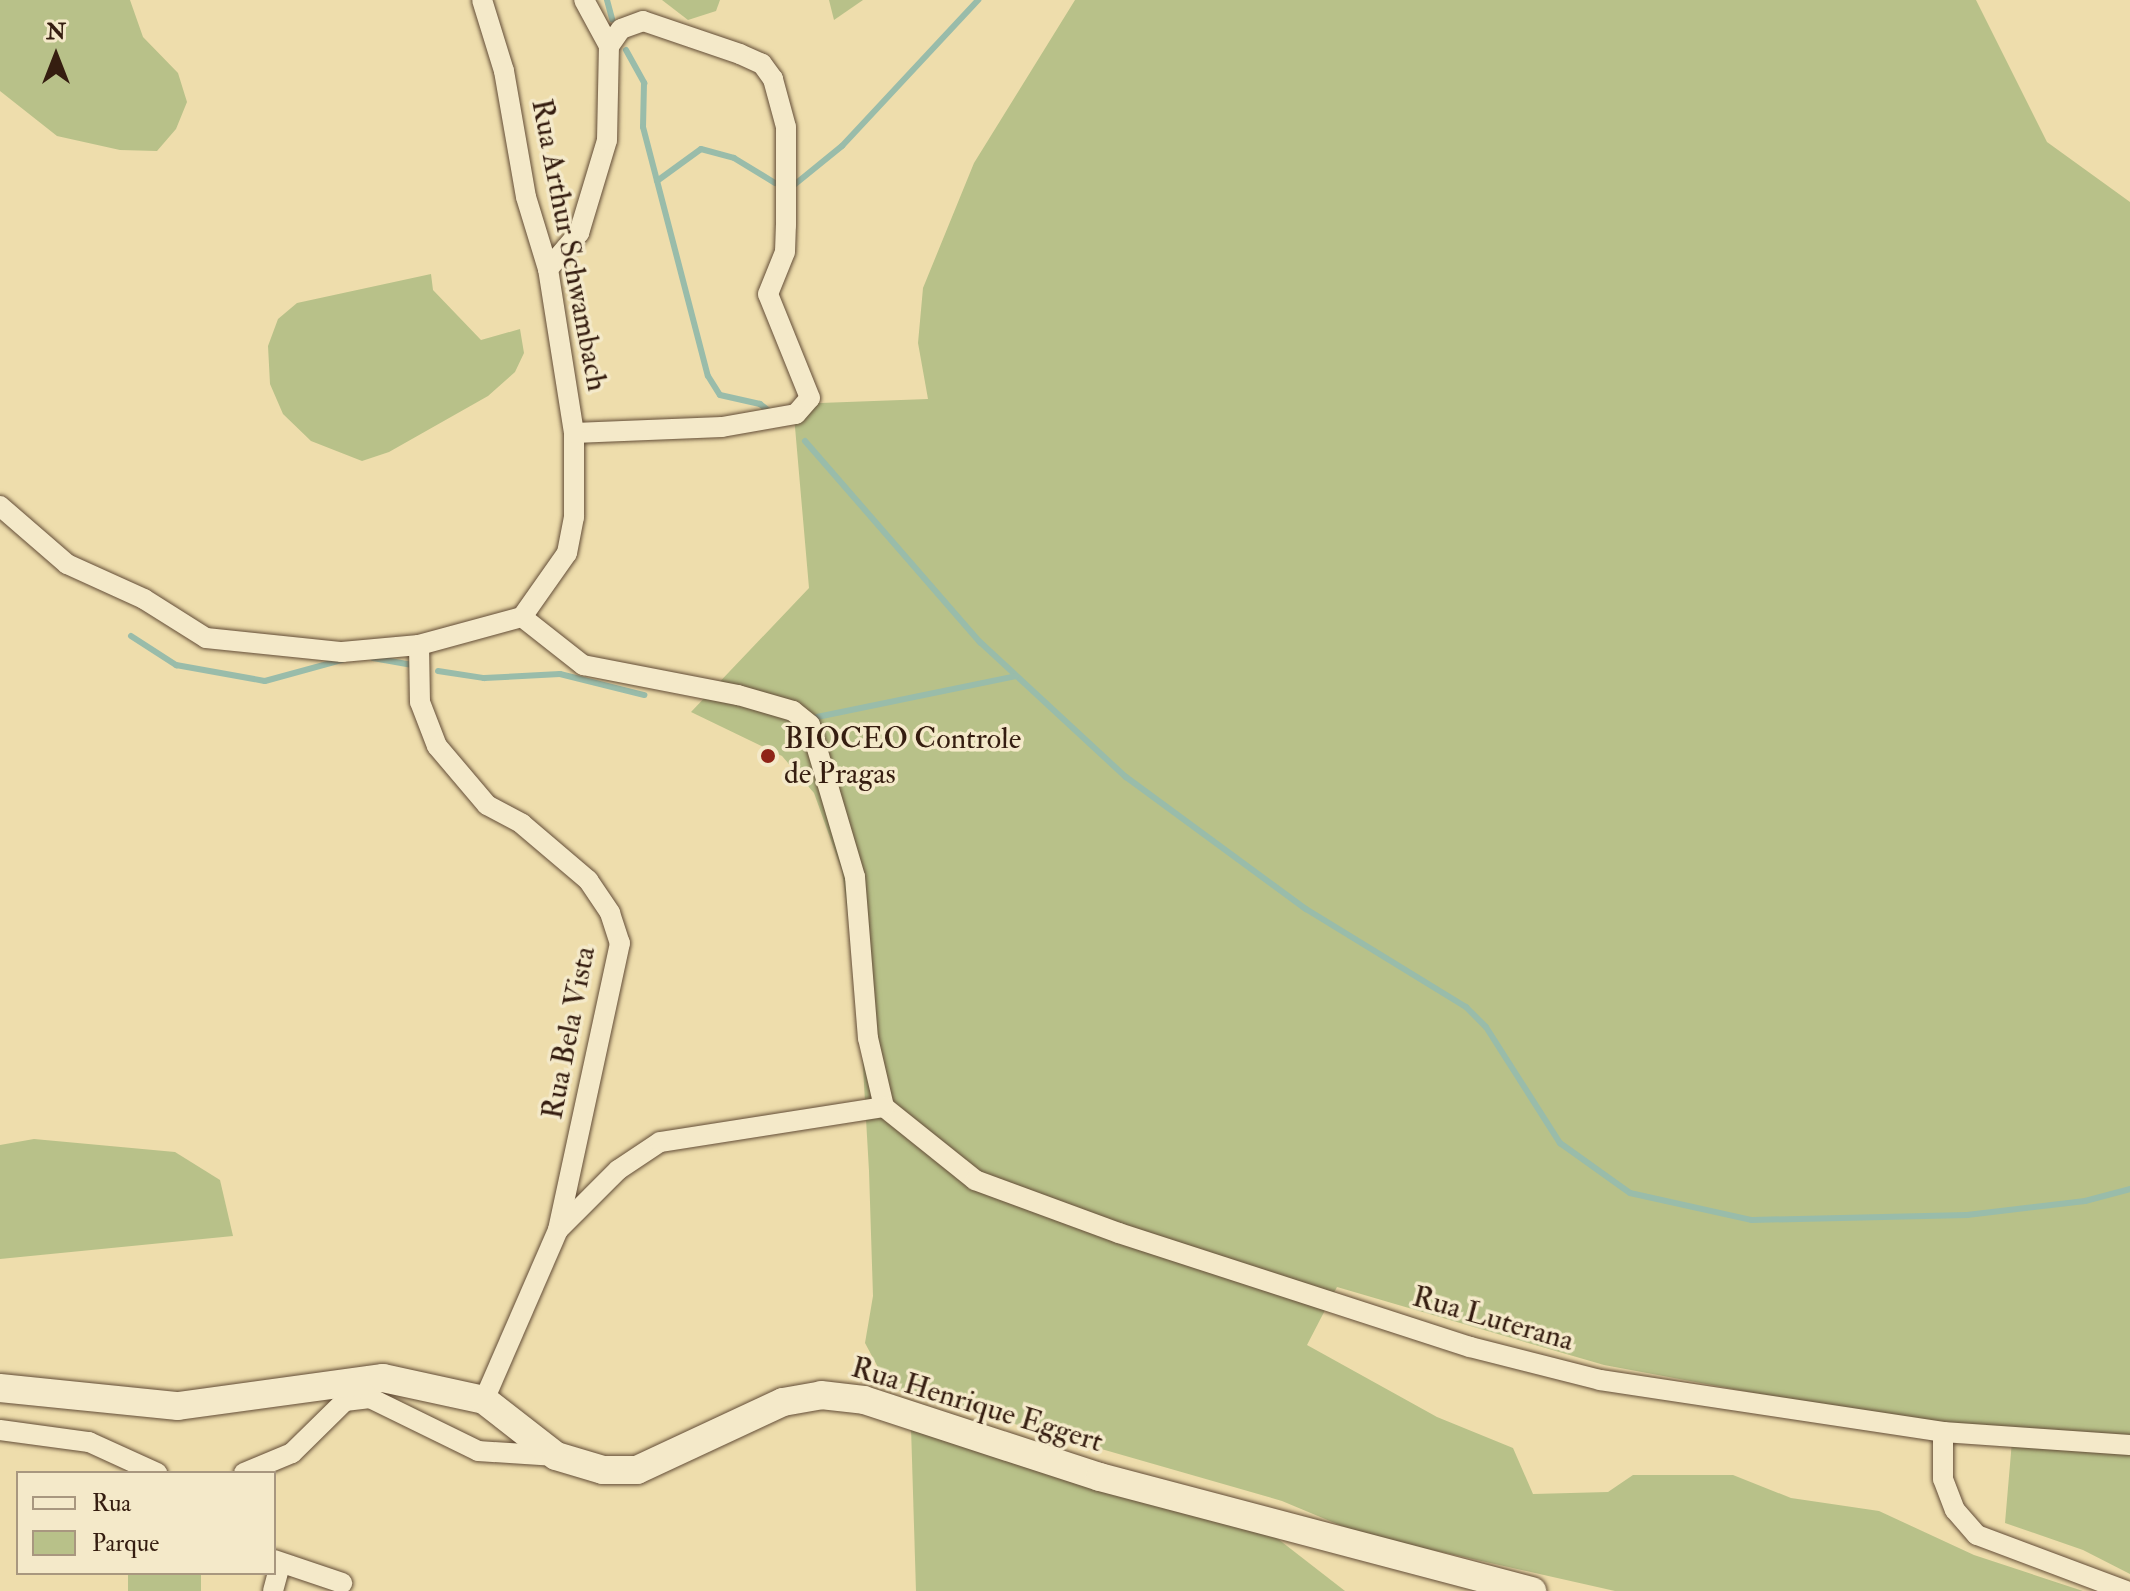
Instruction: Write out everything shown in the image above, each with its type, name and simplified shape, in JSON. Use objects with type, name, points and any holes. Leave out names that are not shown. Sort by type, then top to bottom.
[{"type":"street","name":"Rua Arthur Schwambach","points":[[482,0],[504,71],[526,197],[548,269],[574,433],[574,517],[567,553],[522,617]]},
{"type":"street","points":[[548,269],[579,233],[607,140],[609,46],[584,0]]},
{"type":"street","points":[[574,433],[722,427],[796,414],[810,398],[768,294],[785,252],[786,225],[786,127],[773,79],[762,64],[740,54],[643,21],[621,29],[609,46]]},
{"type":"street","points":[[0,506],[67,564],[144,599],[206,638],[342,652],[419,645],[522,617],[583,665],[738,695],[793,711],[810,725],[855,877],[868,1038],[884,1107],[660,1142],[618,1170],[558,1230]]},
{"type":"street","name":"Rua Bela Vista","points":[[419,645],[420,702],[437,746],[487,805],[522,824],[588,880],[610,913],[620,943],[558,1230],[484,1400]]},
{"type":"street","name":"Rua Luterana","points":[[884,1107],[975,1180],[1119,1233],[1470,1347],[1600,1380],[1943,1432],[2130,1445]]},
{"type":"street","name":"Rua Henrique Eggert","points":[[0,1388],[178,1406],[383,1378],[484,1400],[556,1456],[603,1470],[637,1470],[783,1402],[821,1395],[864,1400],[1100,1477],[1532,1591]]},
{"type":"street","points":[[249,1471],[292,1453],[345,1401],[370,1398],[478,1451],[556,1456]]},
{"type":"street","points":[[0,1430],[89,1442],[153,1471]]},
{"type":"street","points":[[1943,1432],[1943,1479],[1955,1510],[1977,1535],[2126,1591]]},
{"type":"street","points":[[277,1562],[342,1583]]},
{"type":"green space","points":[[0,0],[130,0],[143,37],[178,73],[187,102],[176,129],[157,151],[120,150],[57,136],[0,91]]},
{"type":"green space","points":[[662,0],[720,0],[716,11],[688,20]]},
{"type":"green space","points":[[829,0],[863,0],[834,20]]},
{"type":"green space","points":[[1075,0],[1976,0],[2047,142],[2130,202],[2130,1574],[2083,1550],[2005,1523],[2012,1441],[1604,1365],[1337,1287],[1307,1345],[1437,1417],[1513,1448],[1533,1494],[1608,1492],[1633,1475],[1733,1475],[1791,1498],[1879,1511],[1974,1555],[2083,1591],[1615,1591],[1361,1534],[1282,1501],[889,1388],[865,1343],[873,1296],[869,1171],[859,997],[842,871],[814,793],[782,756],[691,712],[809,588],[793,404],[928,399],[918,343],[923,288],[974,163]]},
{"type":"green space","points":[[431,274],[433,290],[481,340],[520,329],[524,353],[515,372],[488,396],[389,452],[362,461],[311,441],[283,414],[270,384],[268,346],[278,319],[297,303]]},
{"type":"green space","points":[[34,1139],[175,1152],[220,1180],[233,1236],[0,1259],[0,1145]]},
{"type":"green space","points":[[911,1427],[1264,1528],[1345,1591],[916,1591]]},
{"type":"green space","points":[[128,1575],[201,1575],[201,1591],[128,1591]]},
{"type":"waterway","points":[[607,0],[612,19]]},
{"type":"waterway","points":[[794,185],[842,146],[978,0]]},
{"type":"waterway","points":[[626,50],[644,83],[643,127],[708,376],[720,395],[760,404],[772,413]]},
{"type":"waterway","points":[[657,181],[701,149],[734,158],[775,183]]},
{"type":"waterway","points":[[805,441],[980,642],[1126,777],[1306,909],[1466,1007],[1486,1027],[1560,1143],[1630,1193],[1752,1220],[1967,1215],[2085,1201],[2130,1189]]},
{"type":"waterway","points":[[131,636],[176,665],[265,681],[342,660]]},
{"type":"waterway","points":[[373,658],[412,665]]},
{"type":"waterway","points":[[438,671],[484,678],[560,674],[644,695]]},
{"type":"waterway","points":[[817,717],[1016,676]]},
{"type":"place","name":"BIOCEO Controle de Pragas","points":[[768,756]]}]
